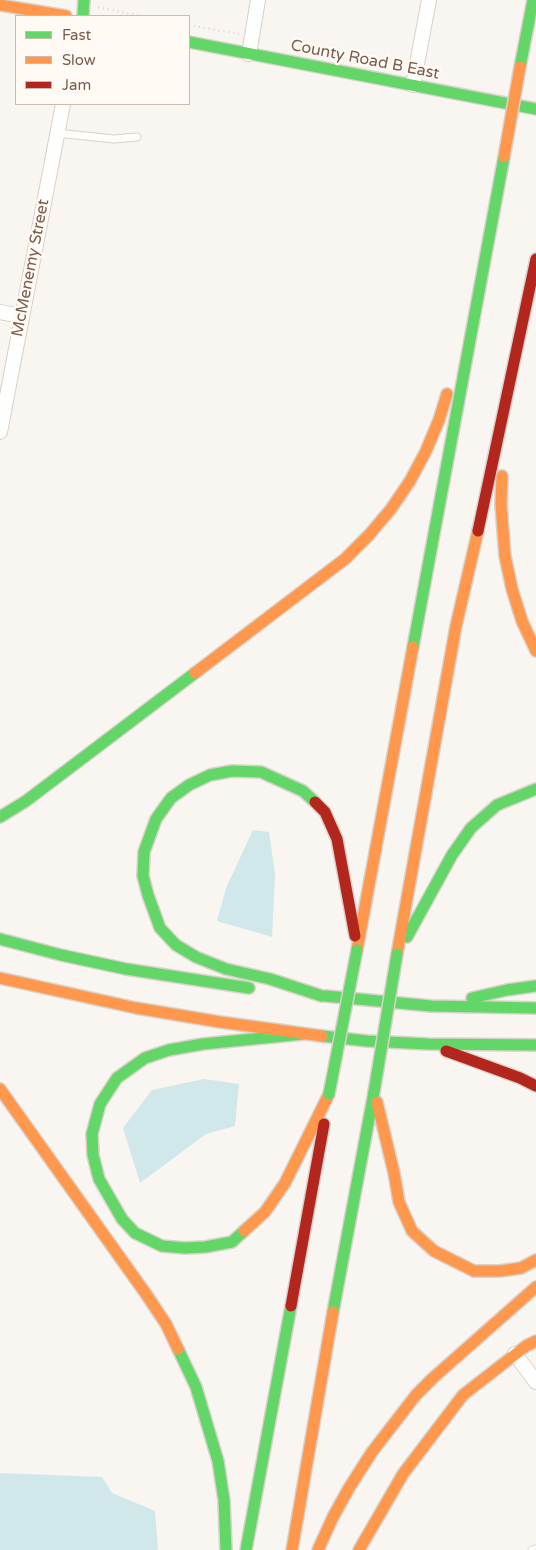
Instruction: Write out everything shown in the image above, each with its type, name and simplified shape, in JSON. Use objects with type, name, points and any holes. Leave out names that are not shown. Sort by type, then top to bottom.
[{"type":"main road","points":[[83,15],[84,0]]},
{"type":"main road","points":[[246,1550],[532,0]]},
{"type":"main road","points":[[0,5],[44,9],[63,15]]},
{"type":"main road","name":"County Road B East","points":[[190,42],[536,109]]},
{"type":"main road","points":[[292,1550],[331,1324],[374,1097],[456,626],[536,259]]},
{"type":"main road","points":[[0,817],[26,801],[300,591],[323,576],[370,535],[410,481],[426,451],[439,420],[478,294]]},
{"type":"main road","points":[[505,407],[501,505],[505,556],[512,589],[522,620],[536,651]]},
{"type":"main road","points":[[322,996],[270,979],[226,969],[196,957],[176,945],[160,928],[143,876],[144,852],[156,819],[172,798],[189,785],[210,775],[232,771],[260,772],[303,791],[325,812],[337,839],[357,945]]},
{"type":"main road","points":[[399,949],[452,855],[471,828],[497,805],[536,790]]},
{"type":"main road","points":[[0,939],[126,969],[263,990],[435,1006],[536,1008]]},
{"type":"main road","points":[[0,978],[136,1008],[303,1034],[367,1041],[428,1044],[536,1045]]},
{"type":"main road","points":[[435,1006],[507,990],[536,986]]},
{"type":"main road","points":[[303,1034],[203,1044],[169,1050],[145,1058],[117,1078],[100,1104],[92,1134],[93,1155],[100,1179],[122,1219],[135,1233],[162,1246],[205,1248],[232,1242],[265,1212],[285,1183],[330,1094]]},
{"type":"main road","points":[[428,1044],[520,1078],[536,1086]]},
{"type":"main road","points":[[0,1089],[146,1294],[166,1324],[180,1352],[196,1387],[218,1462],[224,1500],[226,1550]]},
{"type":"main road","points":[[374,1097],[394,1174],[399,1202],[412,1232],[434,1251],[474,1271],[500,1271],[520,1268],[536,1260]]},
{"type":"main road","points":[[318,1550],[349,1488],[386,1432],[416,1395],[536,1287]]},
{"type":"main road","points":[[359,1550],[403,1474],[462,1396],[515,1354],[536,1341]]},
{"type":"street","points":[[249,54],[258,0]]},
{"type":"street","points":[[413,85],[429,0]]},
{"type":"street","name":"McMenemy Street","points":[[0,432],[63,105]]},
{"type":"street","points":[[0,312],[21,316]]},
{"type":"street","points":[[515,1354],[536,1382]]},
{"type":"lane","points":[[57,133],[114,138],[137,136]]},
{"type":"water","points":[[253,830],[269,832],[275,874],[272,937],[217,921],[226,888]]},
{"type":"water","points":[[204,1079],[239,1084],[235,1126],[206,1134],[140,1183],[123,1128],[152,1090]]},
{"type":"water","points":[[0,1473],[102,1477],[112,1493],[155,1511],[158,1550],[0,1550]]},
{"type":"traffic: fast","points":[[83,15],[84,0]]},
{"type":"traffic: fast","points":[[520,67],[533,0]]},
{"type":"traffic: fast","points":[[190,42],[536,109]]},
{"type":"traffic: fast","points":[[413,647],[504,157]]},
{"type":"traffic: fast","points":[[0,817],[26,801],[195,673]]},
{"type":"traffic: fast","points":[[315,802],[303,791],[261,772],[232,771],[210,775],[189,785],[171,798],[156,819],[144,852],[143,876],[160,928],[176,945],[196,957],[226,969],[270,979],[322,996]]},
{"type":"traffic: fast","points":[[407,937],[452,855],[471,828],[497,805],[536,789]]},
{"type":"traffic: fast","points":[[0,939],[126,969],[249,988]]},
{"type":"traffic: fast","points":[[329,1094],[357,950]]},
{"type":"traffic: fast","points":[[374,1092],[397,954]]},
{"type":"traffic: fast","points":[[472,998],[536,986]]},
{"type":"traffic: fast","points":[[326,996],[431,1006],[536,1008]]},
{"type":"traffic: fast","points":[[244,1231],[232,1242],[205,1247],[185,1248],[162,1246],[135,1233],[122,1219],[99,1179],[93,1155],[92,1134],[100,1104],[117,1078],[145,1058],[169,1050],[203,1044],[303,1034]]},
{"type":"traffic: fast","points":[[322,1036],[367,1041],[428,1044],[536,1045]]},
{"type":"traffic: fast","points":[[333,1312],[374,1092]]},
{"type":"traffic: fast","points":[[246,1550],[291,1306]]},
{"type":"traffic: fast","points":[[178,1349],[196,1387],[218,1461],[224,1500],[226,1550]]},
{"type":"traffic: slow","points":[[0,5],[60,15]]},
{"type":"traffic: slow","points":[[504,157],[520,67]]},
{"type":"traffic: slow","points":[[195,673],[345,559],[369,535],[391,509],[410,481],[426,451],[447,394]]},
{"type":"traffic: slow","points":[[502,476],[501,505],[505,556],[512,589],[522,621],[536,651]]},
{"type":"traffic: slow","points":[[397,954],[456,626],[478,531]]},
{"type":"traffic: slow","points":[[357,950],[413,647]]},
{"type":"traffic: slow","points":[[0,978],[136,1008],[322,1036]]},
{"type":"traffic: slow","points":[[0,1089],[146,1294],[166,1324],[178,1349]]},
{"type":"traffic: slow","points":[[244,1231],[265,1212],[285,1183],[329,1094]]},
{"type":"traffic: slow","points":[[377,1102],[399,1202],[412,1231],[434,1251],[474,1271],[500,1271],[521,1268],[536,1260]]},
{"type":"traffic: slow","points":[[318,1550],[349,1488],[372,1452],[416,1395],[536,1287]]},
{"type":"traffic: slow","points":[[292,1550],[333,1312]]},
{"type":"traffic: slow","points":[[359,1550],[403,1474],[463,1395],[526,1346],[536,1341]]},
{"type":"traffic: jam","points":[[478,531],[536,259]]},
{"type":"traffic: jam","points":[[315,802],[325,812],[337,839],[355,936]]},
{"type":"traffic: jam","points":[[446,1051],[520,1078],[536,1086]]},
{"type":"traffic: jam","points":[[291,1306],[324,1124]]}]
